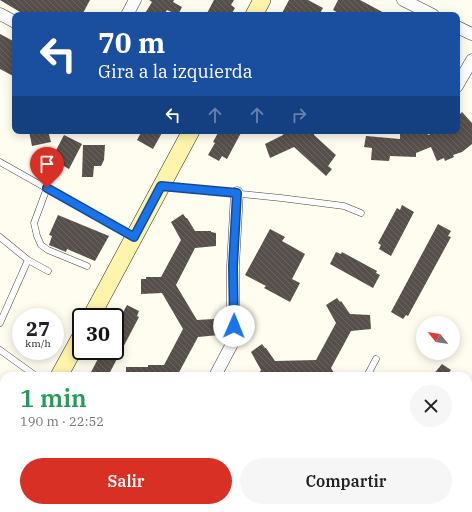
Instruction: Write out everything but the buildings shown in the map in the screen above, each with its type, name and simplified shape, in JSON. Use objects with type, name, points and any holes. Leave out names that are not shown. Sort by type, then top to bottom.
[{"type":"street","points":[[129,12],[135,0]]},
{"type":"street","points":[[256,12],[262,0]]},
{"type":"street","points":[[403,0],[427,12]]},
{"type":"street","points":[[0,14],[12,20]]},
{"type":"street","points":[[460,28],[472,34]]},
{"type":"street","points":[[460,81],[472,60]]},
{"type":"street","points":[[96,308],[189,134]]},
{"type":"street","points":[[217,372],[233,342],[233,266],[237,193]]},
{"type":"street","points":[[61,372],[72,352]]},
{"type":"lane","points":[[0,162],[134,237]]},
{"type":"lane","points":[[161,186],[237,193],[344,206],[361,213]]},
{"type":"lane","points":[[47,188],[34,223],[41,245],[48,250],[88,266]]},
{"type":"lane","points":[[0,237],[28,260],[48,271]]},
{"type":"lane","points":[[0,323],[28,260]]},
{"type":"lane","points":[[0,350],[30,372]]},
{"type":"lane","points":[[369,372],[376,359]]},
{"type":"route","points":[[47,188],[134,237],[161,186],[237,193],[233,266],[234,326]]}]
